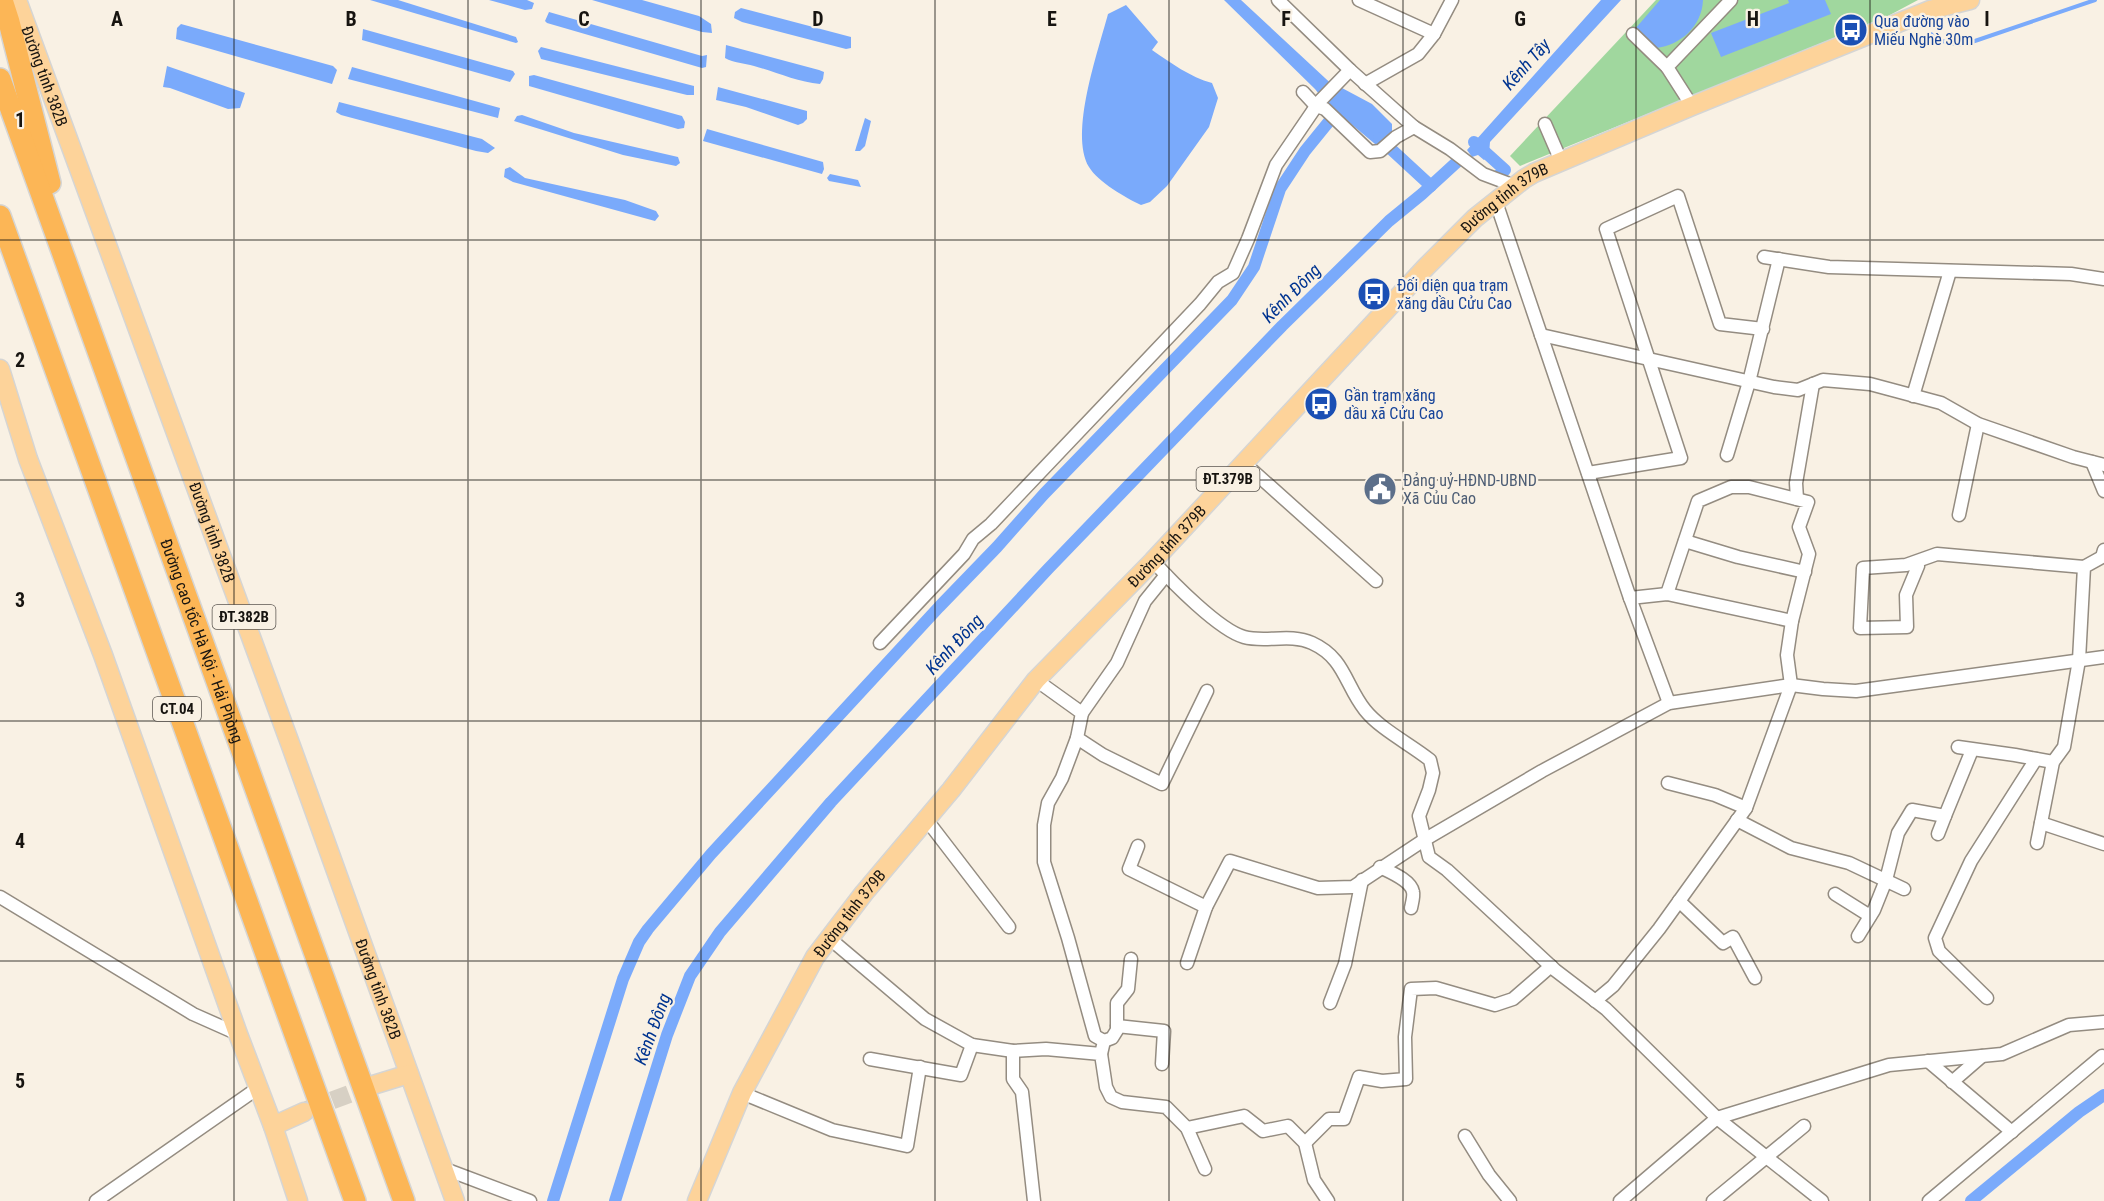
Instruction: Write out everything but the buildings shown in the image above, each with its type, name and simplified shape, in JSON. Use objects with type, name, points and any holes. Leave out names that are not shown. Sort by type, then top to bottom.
[{"type":"highway","points":[[2,0],[55,202],[142,446],[204,647]]},
{"type":"highway","name":"Đường cao tốc Hà Nội - Hải Phòng","points":[[0,79],[404,1201]]},
{"type":"highway","name":"CT.04","points":[[0,216],[354,1201]]},
{"type":"highway","points":[[0,248],[326,1152],[354,1201]]},
{"type":"main road","name":"Đường tỉnh 382B","points":[[17,0],[291,746],[455,1201]]},
{"type":"main road","name":"Đường tỉnh 379B","points":[[696,1201],[742,1093],[815,957],[829,938],[1036,680],[1153,561],[1426,267],[1475,218],[1534,173],[1561,161],[1930,10],[1970,0]]},
{"type":"main road","points":[[0,369],[28,459],[107,666],[298,1201]]},
{"type":"main road","points":[[373,1085],[409,1074]]},
{"type":"main road","points":[[273,1126],[303,1112]]},
{"type":"street","points":[[1278,0],[1350,70],[1414,127],[1450,149],[1483,174],[1515,186]]},
{"type":"street","points":[[1359,0],[1434,34]]},
{"type":"street","points":[[1365,84],[1418,54],[1434,34],[1452,0]]},
{"type":"street","points":[[1667,68],[1731,0]]},
{"type":"street","points":[[1633,34],[1667,68],[1692,106]]},
{"type":"street","points":[[880,643],[964,554],[972,539],[991,524],[1200,304],[1218,282],[1233,273],[1275,165],[1318,104],[1350,70]]},
{"type":"street","points":[[1303,92],[1325,109],[1370,152],[1380,152],[1396,137],[1414,127]]},
{"type":"street","points":[[1545,124],[1561,161]]},
{"type":"street","points":[[1588,473],[1681,458],[1606,229],[1678,196],[1720,324],[1763,329]]},
{"type":"street","points":[[1496,202],[1630,598],[1669,703]]},
{"type":"street","points":[[1764,257],[1829,267],[2071,274],[2104,279]]},
{"type":"street","points":[[1727,455],[1749,382],[1779,259]]},
{"type":"street","points":[[1913,396],[1950,271]]},
{"type":"street","points":[[1541,336],[1749,382],[1798,390],[1823,380],[1870,384],[1941,403],[1978,424],[2098,464],[2104,491]]},
{"type":"street","points":[[1797,499],[1797,483],[1813,384]]},
{"type":"street","points":[[1959,515],[1978,424]]},
{"type":"street","points":[[1243,462],[1376,581]]},
{"type":"street","points":[[1595,1001],[1613,986],[1679,901],[1746,808],[1791,685],[1787,655],[1792,621],[1809,554],[1799,527],[1808,502],[1749,487],[1731,487],[1698,501],[1667,594]]},
{"type":"street","points":[[1684,541],[1738,557],[1804,572]]},
{"type":"street","points":[[1918,566],[1906,595],[1907,627],[1860,628],[1863,568],[1906,565],[1937,554],[2084,567],[2102,557],[2104,550]]},
{"type":"street","points":[[1153,561],[1227,629],[1246,637],[1287,638],[1312,643],[1338,661],[1365,711],[1430,760],[1433,773],[1419,816],[1429,857],[1447,870],[1551,966],[1595,1001],[1717,1118],[1817,1200]]},
{"type":"street","points":[[2037,843],[2053,762],[2064,747],[2079,660],[2084,567]]},
{"type":"street","points":[[1131,959],[1128,989],[1117,1004],[1117,1026],[1112,1038],[1104,1041],[1095,1036],[1044,862],[1044,825],[1047,810],[1077,738],[1083,713],[1117,663],[1145,601],[1166,575]]},
{"type":"street","points":[[1630,598],[1667,594],[1792,621]]},
{"type":"street","points":[[1187,963],[1206,907],[1230,861],[1318,888],[1353,886],[1424,840],[1542,771],[1669,703],[1791,685],[1856,691],[2104,657]]},
{"type":"street","points":[[1036,680],[1083,713]]},
{"type":"street","points":[[1077,738],[1103,755],[1162,784],[1207,692]]},
{"type":"street","points":[[1958,747],[2053,762]]},
{"type":"street","points":[[1938,834],[1972,750]]},
{"type":"street","points":[[1987,998],[1939,951],[1935,938],[1971,861],[2036,759]]},
{"type":"street","points":[[1668,783],[1716,795],[1746,808]]},
{"type":"street","points":[[1857,936],[1870,916],[1886,880],[1898,833],[1912,810],[1945,816]]},
{"type":"street","points":[[926,819],[1009,927]]},
{"type":"street","points":[[1737,820],[1791,848],[1849,863],[1904,889]]},
{"type":"street","points":[[2041,823],[2104,844]]},
{"type":"street","points":[[1138,846],[1129,869],[1206,907]]},
{"type":"street","points":[[1380,867],[1411,887],[1413,892],[1411,908]]},
{"type":"street","points":[[1330,1002],[1345,963],[1362,880]]},
{"type":"street","points":[[1835,894],[1870,916]]},
{"type":"street","points":[[0,897],[193,1014],[237,1034]]},
{"type":"street","points":[[1679,901],[1723,943],[1733,937],[1755,978]]},
{"type":"street","points":[[829,938],[925,1019],[972,1045],[1013,1051],[1046,1049],[1101,1054]]},
{"type":"street","points":[[1305,1143],[1329,1119],[1344,1119],[1359,1077],[1382,1081],[1406,1079],[1405,1037],[1411,989],[1436,988],[1495,1005],[1512,999],[1551,966]]},
{"type":"street","points":[[1620,1201],[1717,1118],[1889,1065],[2002,1054],[2068,1025],[2104,1022]]},
{"type":"street","points":[[1117,1026],[1164,1032],[1162,1064]]},
{"type":"street","points":[[1104,1041],[1101,1054],[1106,1087],[1111,1097],[1122,1102],[1166,1107],[1187,1128],[1205,1169]]},
{"type":"street","points":[[870,1059],[962,1075],[972,1045]]},
{"type":"street","points":[[1013,1051],[1013,1078],[1022,1092],[1034,1201]]},
{"type":"street","points":[[1952,1082],[1982,1056]]},
{"type":"street","points":[[1929,1201],[2103,1056]]},
{"type":"street","points":[[1928,1061],[2012,1132]]},
{"type":"street","points":[[742,1093],[832,1130],[907,1146],[920,1067]]},
{"type":"street","points":[[96,1201],[258,1088]]},
{"type":"street","points":[[1187,1128],[1244,1116],[1263,1131],[1288,1126],[1305,1143],[1314,1180],[1328,1201]]},
{"type":"street","points":[[1713,1201],[1804,1126]]},
{"type":"street","points":[[1465,1136],[1489,1175],[1510,1201]]},
{"type":"street","points":[[445,1169],[530,1201]]},
{"type":"green space","points":[[1656,0],[1918,0],[1888,16],[1520,166],[1510,156]]},
{"type":"water","points":[[370,0],[398,0],[516,37],[518,42],[516,43]]},
{"type":"water","points":[[489,0],[527,0],[534,3],[532,9],[525,10]]},
{"type":"water","points":[[592,0],[642,0],[699,16],[711,24],[712,33],[702,32]]},
{"type":"water","points":[[1224,0],[1241,0],[1339,91],[1342,88],[1372,104],[1392,124],[1392,133],[1381,149],[1326,103],[1315,89]]},
{"type":"water","points":[[1601,0],[1621,0],[1490,142],[1489,154],[1484,160],[1478,155],[1472,157],[1467,150]]},
{"type":"water","points":[[1660,0],[1703,0],[1699,18],[1688,33],[1674,43],[1656,48],[1635,29]]},
{"type":"water","points":[[1788,0],[1825,0],[1831,14],[1721,57],[1711,33],[1789,3]]},
{"type":"water","points":[[1126,5],[1158,42],[1152,50],[1188,73],[1212,83],[1218,98],[1209,127],[1167,186],[1150,202],[1141,205],[1113,189],[1093,173],[1084,152],[1082,134],[1087,92],[1108,14]]},
{"type":"water","points":[[741,8],[851,37],[851,48],[846,49],[742,22],[734,18],[735,12]]},
{"type":"water","points":[[549,12],[702,56],[707,55],[706,67],[702,68],[547,23],[545,21]]},
{"type":"water","points":[[181,24],[333,66],[337,70],[332,84],[176,39],[177,28]]},
{"type":"water","points":[[363,29],[513,71],[515,74],[510,82],[362,40]]},
{"type":"water","points":[[726,45],[819,70],[824,72],[823,79],[820,84],[811,83],[732,61],[725,58]]},
{"type":"water","points":[[541,47],[694,86],[694,95],[541,59],[538,51]]},
{"type":"water","points":[[167,66],[245,93],[240,108],[228,109],[163,87]]},
{"type":"water","points":[[352,67],[500,108],[498,118],[348,79]]},
{"type":"water","points":[[534,75],[682,116],[685,122],[684,128],[678,129],[529,86],[529,76]]},
{"type":"water","points":[[718,87],[807,111],[807,119],[798,125],[746,107],[716,100]]},
{"type":"water","points":[[339,102],[482,139],[495,148],[488,153],[476,151],[341,115],[336,112]]},
{"type":"water","points":[[522,115],[574,133],[678,157],[680,163],[676,166],[623,155],[514,121],[517,116]]},
{"type":"water","points":[[865,118],[871,121],[865,146],[860,151],[855,151]]},
{"type":"water","points":[[707,129],[823,162],[824,169],[822,174],[703,141]]},
{"type":"water","points":[[510,167],[525,178],[625,200],[656,211],[659,216],[655,221],[513,182],[504,177],[505,169]]},
{"type":"water","points":[[830,174],[858,180],[861,187],[829,181],[827,178]]},
{"type":"waterway","points":[[1931,34],[1948,43],[1966,44],[2095,0]]},
{"type":"waterway","points":[[553,1201],[623,979],[639,942],[648,929],[711,854],[939,607],[1044,494],[1232,300],[1254,267],[1280,189],[1305,151],[1331,119]]},
{"type":"waterway","name":"Kênh Đông","points":[[1379,138],[1431,186]]},
{"type":"waterway","points":[[1474,142],[1505,170],[1500,174]]},
{"type":"waterway","name":"Kênh Đông","points":[[615,1201],[667,1035],[690,976],[720,932],[831,802],[1048,569],[1282,326],[1389,221],[1458,161]]},
{"type":"waterway","points":[[1971,1201],[2079,1112],[2104,1095]]},
{"type":"tunnel","points":[[307,1110],[373,1085]]},
{"type":"place","name":"Qua đường vào Miếu Nghè 30m","points":[[1851,30]]},
{"type":"place","name":"Đối diện qua trạm xăng dầu Cửu Cao","points":[[1374,294]]},
{"type":"place","name":"Gần trạm xăng dầu xã Cửu Cao","points":[[1321,404]]},
{"type":"place","name":"Đảng uỷ-HĐND-UBND Xã Củu Cao","points":[[1380,489]]},
{"type":"water label","name":"Kênh Tây","points":[[1526,64]]}]
